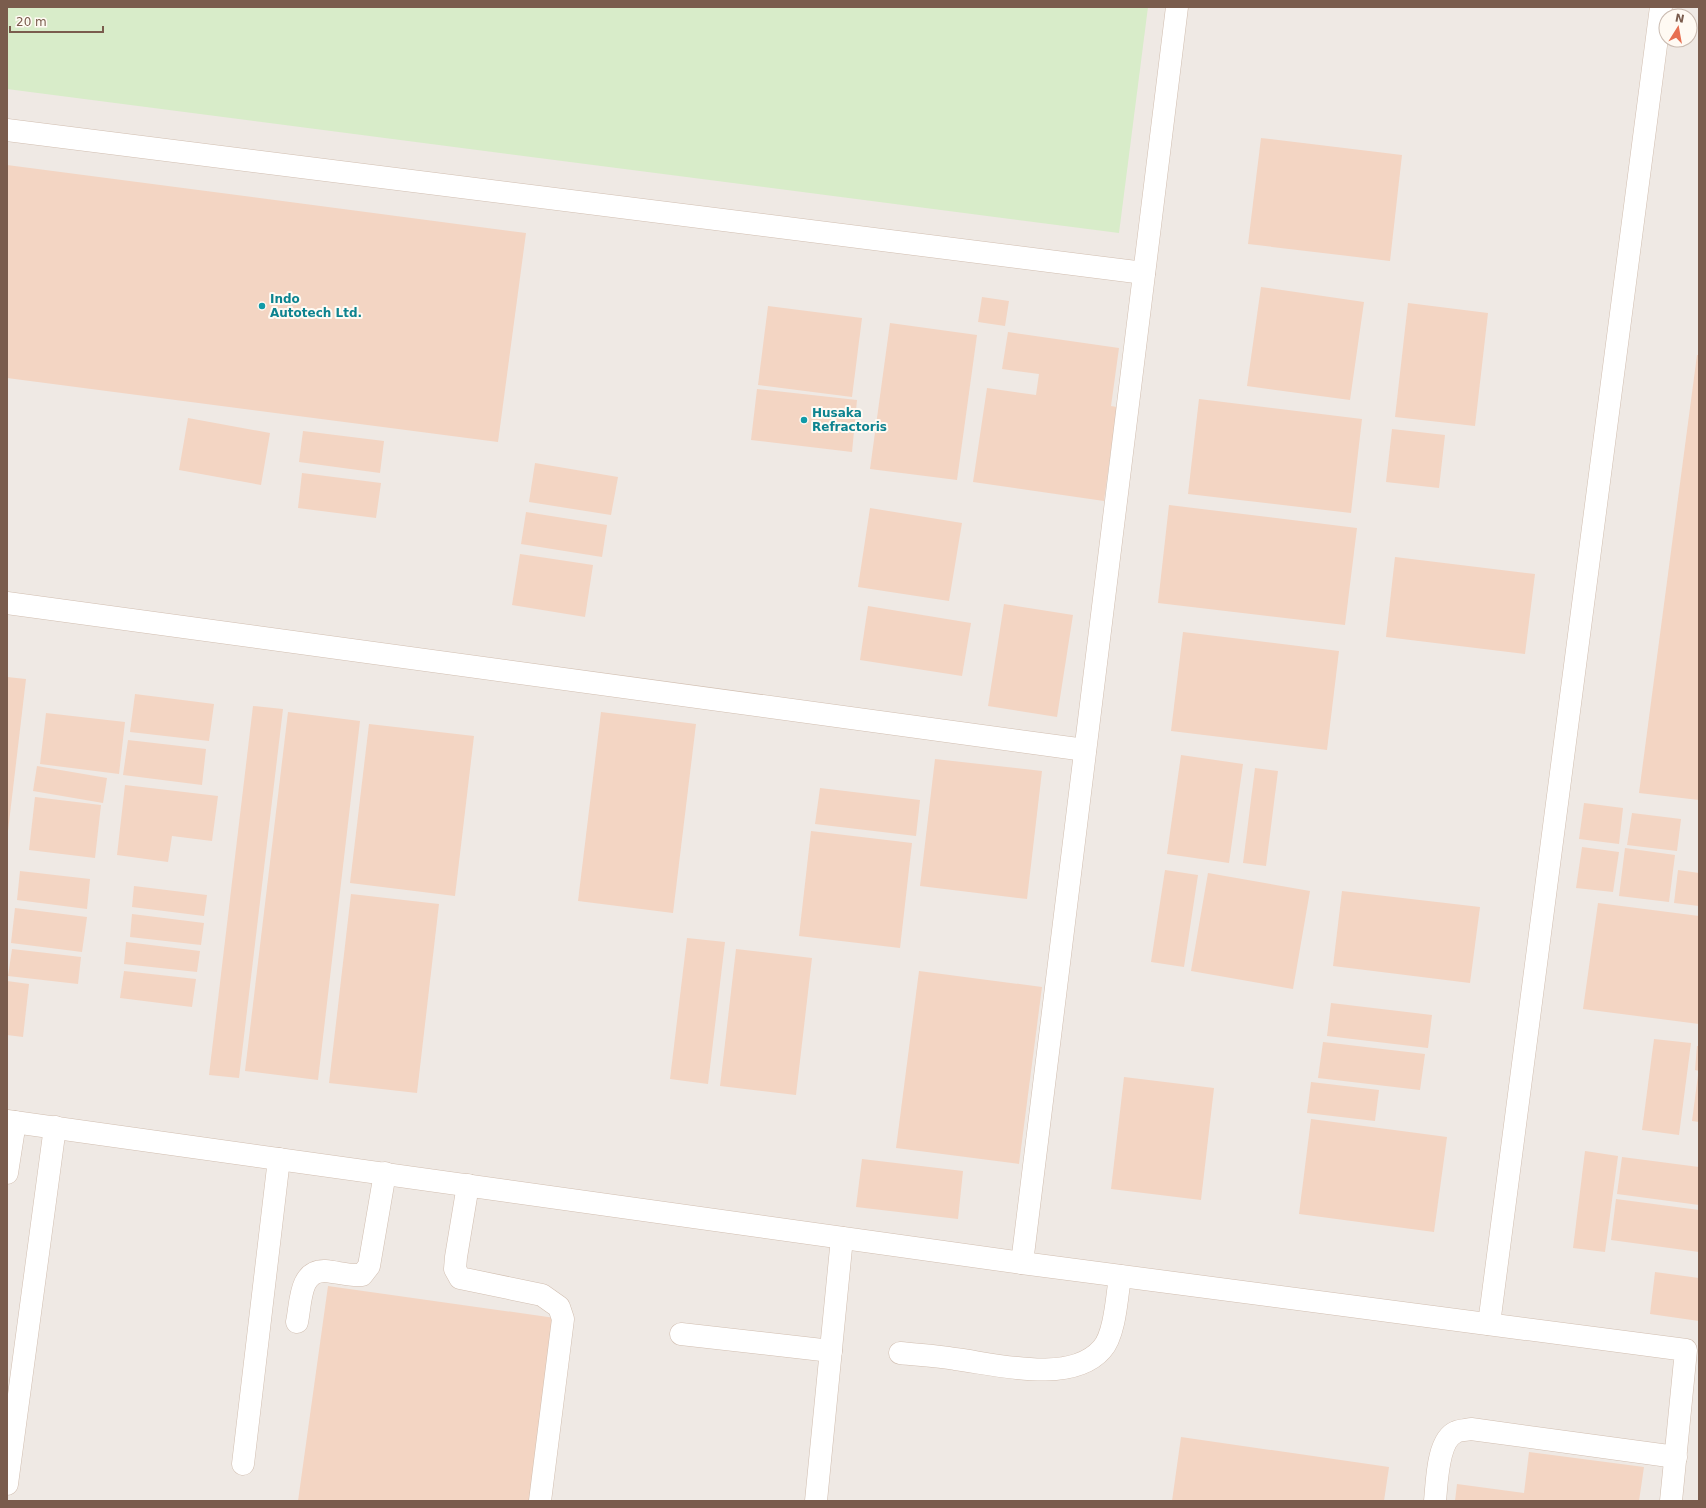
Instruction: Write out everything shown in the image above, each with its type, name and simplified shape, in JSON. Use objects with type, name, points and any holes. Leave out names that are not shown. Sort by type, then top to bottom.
[{"type":"lane","points":[[1022,1263],[1177,7]]},
{"type":"lane","points":[[1489,1324],[1661,7]]},
{"type":"lane","points":[[7,130],[1144,273]]},
{"type":"lane","points":[[7,603],[1085,750]]},
{"type":"lane","points":[[7,1173],[11,1121],[1022,1263],[1686,1350],[1672,1501]]},
{"type":"lane","points":[[7,1484],[55,1127]]},
{"type":"lane","points":[[243,1464],[279,1159]]},
{"type":"lane","points":[[298,1322],[304,1282],[312,1274],[324,1271],[348,1276],[362,1275],[369,1266],[385,1174]]},
{"type":"lane","points":[[468,1185],[456,1257],[455,1269],[460,1278],[542,1295],[559,1307],[563,1319],[540,1501]]},
{"type":"lane","points":[[816,1501],[842,1238]]},
{"type":"lane","points":[[900,1353],[1025,1368],[1059,1369],[1078,1365],[1092,1358],[1103,1349],[1110,1336],[1120,1276]]},
{"type":"lane","points":[[680,1334],[831,1351]]},
{"type":"lane","points":[[1435,1501],[1440,1463],[1445,1442],[1455,1432],[1471,1429],[1676,1457]]},
{"type":"shaded area","points":[[7,7],[1699,7],[1699,1501],[7,1501]]},
{"type":"green space","points":[[7,7],[1148,7],[1119,233],[7,89]]},
{"type":"building","points":[[1261,138],[1402,155],[1390,261],[1248,244]]},
{"type":"building","name":"Indo Autotech Ltd.","points":[[7,165],[526,233],[498,442],[7,378]]},
{"type":"building","points":[[1261,287],[1364,302],[1350,400],[1247,386]]},
{"type":"building","points":[[982,297],[1009,301],[1005,326],[978,322]]},
{"type":"building","points":[[1408,303],[1488,313],[1475,426],[1395,417]]},
{"type":"building","points":[[768,306],[862,318],[852,397],[758,385]]},
{"type":"building","points":[[890,323],[977,335],[957,480],[870,469]]},
{"type":"building","points":[[1008,332],[1119,348],[1111,406],[1117,407],[1104,501],[973,482],[987,388],[1036,395],[1039,374],[1002,369]]},
{"type":"building","points":[[1697,355],[1699,355],[1699,800],[1639,793]]},
{"type":"building","name":"Husaka Refractoris","points":[[757,389],[857,400],[852,452],[751,440]]},
{"type":"building","points":[[1199,399],[1362,419],[1351,513],[1188,494]]},
{"type":"building","points":[[188,418],[270,433],[261,485],[179,470]]},
{"type":"building","points":[[1392,429],[1445,435],[1439,488],[1386,482]]},
{"type":"building","points":[[303,431],[384,441],[380,473],[299,462]]},
{"type":"building","points":[[535,463],[618,477],[611,515],[529,502]]},
{"type":"building","points":[[302,473],[381,483],[376,518],[298,508]]},
{"type":"building","points":[[1169,505],[1357,528],[1345,625],[1158,603]]},
{"type":"building","points":[[870,508],[962,523],[949,601],[858,587]]},
{"type":"building","points":[[526,512],[607,525],[602,557],[521,544]]},
{"type":"building","points":[[520,554],[593,565],[585,617],[512,605]]},
{"type":"building","points":[[1395,557],[1535,574],[1525,654],[1386,637]]},
{"type":"building","points":[[1004,604],[1073,615],[1057,717],[988,706]]},
{"type":"building","points":[[868,606],[971,623],[962,676],[860,660]]},
{"type":"building","points":[[1183,632],[1339,651],[1327,750],[1171,731]]},
{"type":"building","points":[[7,677],[26,679],[8,831],[7,831]]},
{"type":"building","points":[[135,694],[214,704],[209,741],[130,732]]},
{"type":"building","points":[[253,706],[283,709],[239,1078],[209,1075]]},
{"type":"building","points":[[288,712],[360,721],[318,1080],[245,1071]]},
{"type":"building","points":[[601,712],[696,724],[673,913],[578,901]]},
{"type":"building","points":[[46,713],[125,722],[119,774],[40,764]]},
{"type":"building","points":[[369,724],[474,736],[455,896],[350,883]]},
{"type":"building","points":[[128,740],[206,749],[202,785],[123,775]]},
{"type":"building","points":[[1181,755],[1243,764],[1229,863],[1167,854]]},
{"type":"building","points":[[935,759],[1042,771],[1027,899],[920,886]]},
{"type":"building","points":[[37,766],[107,778],[103,803],[33,791]]},
{"type":"building","points":[[1255,768],[1278,771],[1266,866],[1243,863]]},
{"type":"building","points":[[125,785],[218,796],[212,841],[172,836],[168,862],[117,855]]},
{"type":"building","points":[[820,788],[920,800],[916,836],[815,824]]},
{"type":"building","points":[[35,797],[101,805],[95,858],[29,850]]},
{"type":"building","points":[[1584,803],[1623,808],[1619,844],[1579,839]]},
{"type":"building","points":[[1632,813],[1681,819],[1677,851],[1627,845]]},
{"type":"building","points":[[811,831],[912,843],[900,948],[799,936]]},
{"type":"building","points":[[1582,847],[1619,852],[1613,892],[1576,888]]},
{"type":"building","points":[[1625,848],[1675,855],[1669,902],[1619,896]]},
{"type":"building","points":[[1165,870],[1198,875],[1184,967],[1151,962]]},
{"type":"building","points":[[1678,870],[1699,873],[1699,906],[1674,903]]},
{"type":"building","points":[[20,871],[90,879],[87,909],[17,900]]},
{"type":"building","points":[[1208,873],[1310,891],[1293,989],[1191,971]]},
{"type":"building","points":[[134,886],[207,895],[204,916],[132,907]]},
{"type":"building","points":[[1342,891],[1480,907],[1470,983],[1333,966]]},
{"type":"building","points":[[351,894],[439,904],[417,1093],[329,1083]]},
{"type":"building","points":[[1598,903],[1699,916],[1699,1024],[1583,1009]]},
{"type":"building","points":[[15,908],[87,917],[82,952],[11,943]]},
{"type":"building","points":[[132,914],[204,923],[201,945],[130,937]]},
{"type":"building","points":[[687,938],[725,942],[708,1084],[670,1079]]},
{"type":"building","points":[[126,942],[200,951],[197,972],[124,964]]},
{"type":"building","points":[[12,949],[81,957],[78,984],[8,976]]},
{"type":"building","points":[[736,949],[812,958],[796,1095],[720,1086]]},
{"type":"building","points":[[124,971],[196,979],[192,1007],[120,998]]},
{"type":"building","points":[[919,971],[1042,987],[1019,1164],[896,1148]]},
{"type":"building","points":[[7,981],[29,984],[23,1037],[7,1035]]},
{"type":"building","points":[[1331,1003],[1432,1015],[1428,1048],[1327,1036]]},
{"type":"building","points":[[1654,1039],[1691,1043],[1679,1135],[1642,1130]]},
{"type":"building","points":[[1323,1042],[1425,1054],[1420,1090],[1318,1078]]},
{"type":"building","points":[[1697,1046],[1699,1046],[1699,1071],[1695,1070]]},
{"type":"building","points":[[1699,1075],[1699,1122],[1692,1121]]},
{"type":"building","points":[[1124,1077],[1214,1088],[1201,1200],[1111,1189]]},
{"type":"building","points":[[1311,1082],[1379,1090],[1375,1121],[1307,1113]]},
{"type":"building","points":[[1311,1119],[1447,1137],[1434,1232],[1299,1214]]},
{"type":"building","points":[[1585,1151],[1618,1156],[1605,1252],[1573,1248]]},
{"type":"building","points":[[1622,1157],[1699,1167],[1699,1205],[1617,1194]]},
{"type":"building","points":[[862,1159],[963,1171],[958,1219],[856,1207]]},
{"type":"building","points":[[1616,1199],[1699,1210],[1699,1252],[1611,1240]]},
{"type":"building","points":[[1655,1272],[1699,1278],[1699,1321],[1650,1314]]},
{"type":"building","points":[[328,1286],[555,1318],[529,1501],[298,1501]]},
{"type":"building","points":[[1181,1437],[1389,1467],[1384,1501],[1172,1501]]},
{"type":"building","points":[[1529,1452],[1644,1467],[1639,1501],[1455,1501],[1457,1484],[1524,1493]]},
{"type":"place","name":"Indo Autotech Ltd.","points":[[262,306]]},
{"type":"place","name":"Husaka Refractoris","points":[[804,420]]}]
